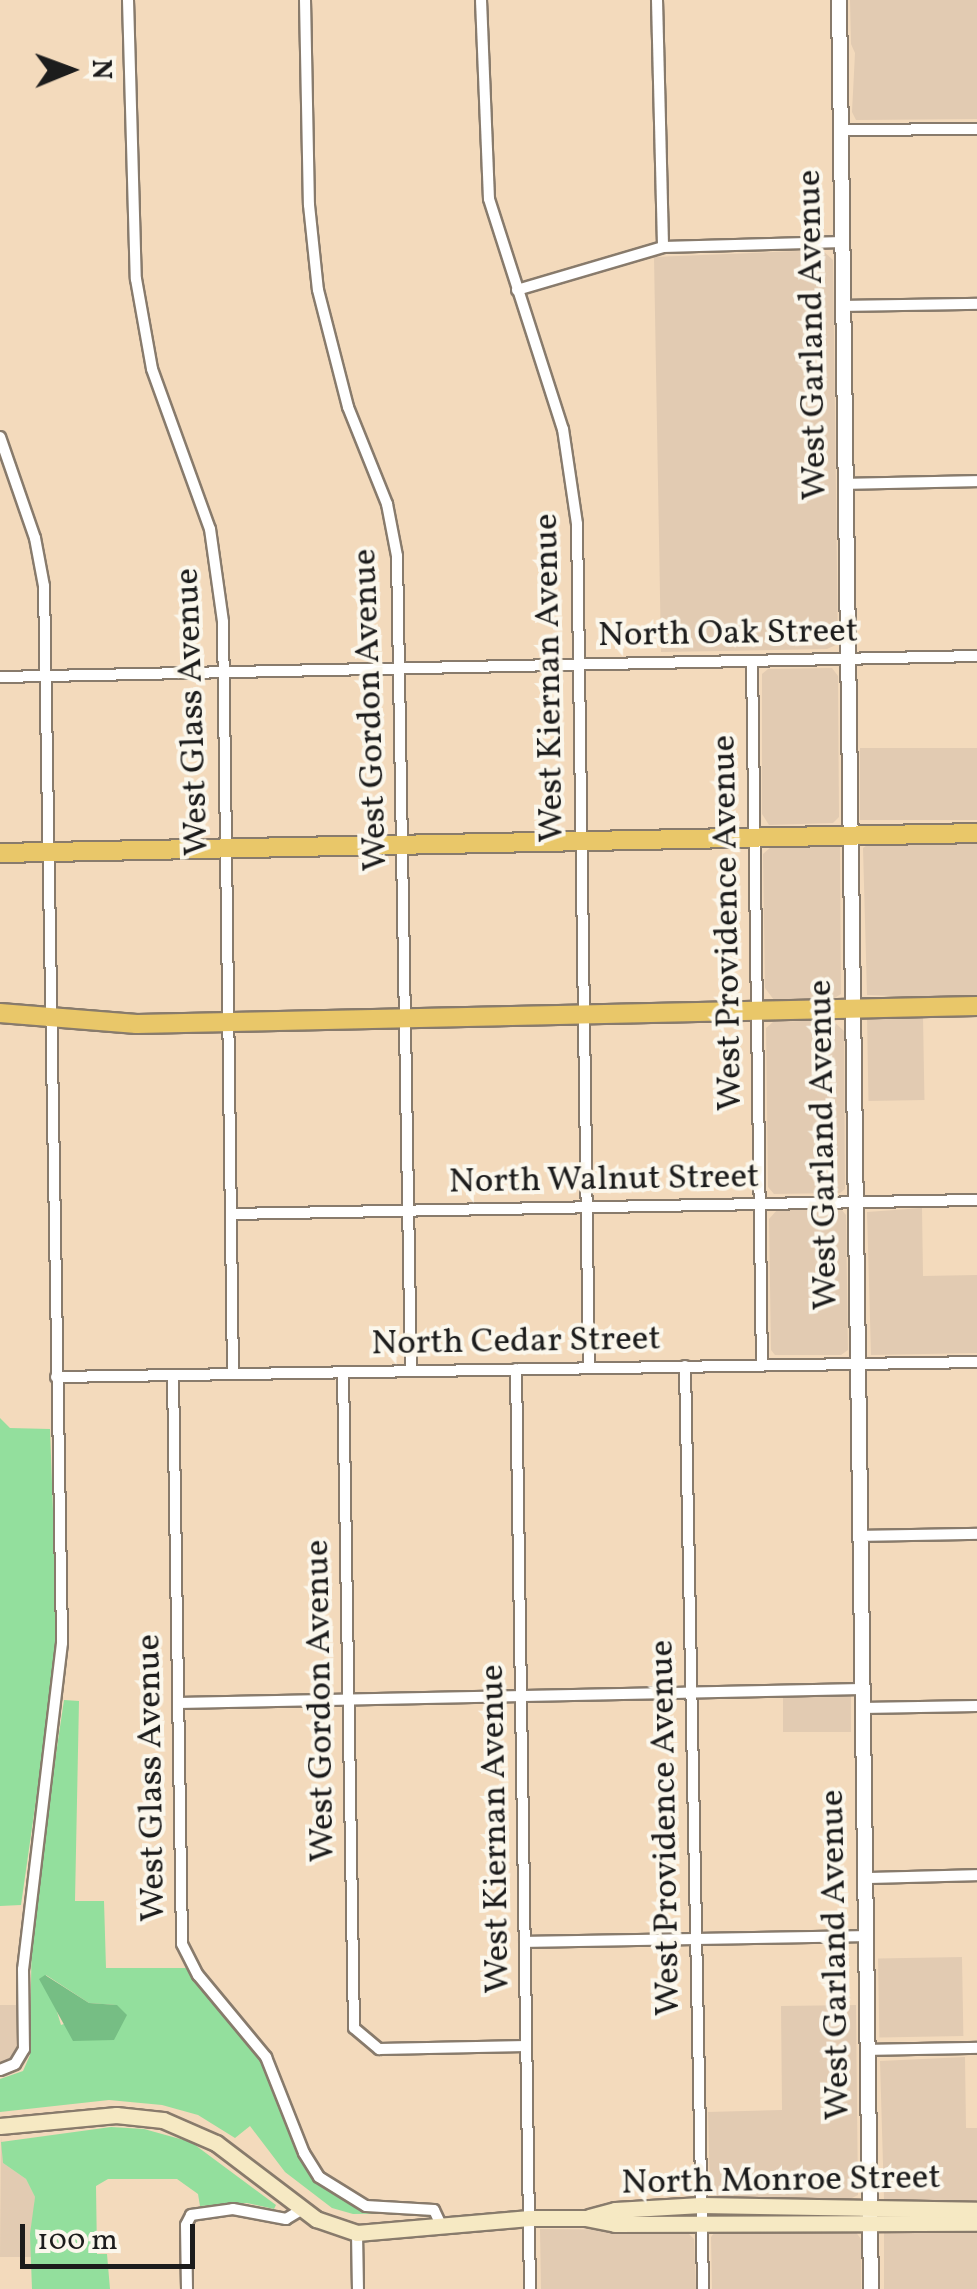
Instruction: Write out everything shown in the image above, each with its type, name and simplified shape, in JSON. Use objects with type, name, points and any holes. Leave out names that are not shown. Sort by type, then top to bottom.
[{"type":"main road","points":[[0,853],[977,833]]},
{"type":"main road","points":[[0,1013],[137,1024],[977,1006]]},
{"type":"main road","name":"North Monroe Street","points":[[0,2126],[116,2115],[163,2120],[216,2142],[301,2210],[326,2224],[357,2233],[529,2218],[585,2218],[616,2224],[977,2223]]},
{"type":"main road","name":"North Monroe Street","points":[[585,2218],[615,2210],[702,2205],[977,2210]]},
{"type":"street","name":"West Glass Avenue","points":[[128,0],[136,279],[152,369],[210,529],[219,574],[224,673],[233,1374]]},
{"type":"street","name":"West Gordon Avenue","points":[[304,0],[312,244],[348,407],[387,504],[396,556],[402,669],[411,1371]]},
{"type":"street","name":"West Kiernan Avenue","points":[[481,0],[488,185],[500,244],[548,378],[571,476],[580,664],[588,1368]]},
{"type":"street","points":[[657,0],[662,246]]},
{"type":"street","name":"West Garland Avenue","points":[[839,0],[871,2289]]},
{"type":"street","points":[[841,130],[977,129]]},
{"type":"street","points":[[517,290],[662,246],[843,242]]},
{"type":"street","points":[[844,306],[977,304]]},
{"type":"street","points":[[0,437],[35,538],[44,586],[62,1643],[58,1700],[24,1949],[24,2049],[16,2064],[0,2070]]},
{"type":"street","points":[[844,484],[977,481]]},
{"type":"street","name":"North Oak Street","points":[[0,678],[977,656]]},
{"type":"street","name":"West Providence Avenue","points":[[752,661],[762,1364]]},
{"type":"street","name":"North Walnut Street","points":[[232,1214],[977,1200]]},
{"type":"street","name":"North Cedar Street","points":[[56,1378],[977,1362]]},
{"type":"street","name":"West Providence Avenue","points":[[685,1366],[703,2289]]},
{"type":"street","name":"West Kiernan Avenue","points":[[516,1369],[530,2289]]},
{"type":"street","name":"West Gordon Avenue","points":[[343,1372],[354,2028],[367,2043],[379,2049],[526,2046]]},
{"type":"street","name":"West Glass Avenue","points":[[173,1375],[180,1922],[189,1962],[266,2058],[304,2153],[319,2177],[366,2206],[434,2210],[441,2225]]},
{"type":"street","points":[[860,1536],[977,1534]]},
{"type":"street","points":[[178,1703],[862,1690]]},
{"type":"street","points":[[862,1708],[977,1706]]},
{"type":"street","points":[[866,1878],[977,1875]]},
{"type":"street","points":[[526,1942],[866,1936]]},
{"type":"street","points":[[868,2050],[977,2048]]},
{"type":"street","points":[[187,2289],[190,2216],[233,2209],[286,2219],[301,2210]]},
{"type":"street","points":[[357,2233],[358,2289]]},
{"type":"shaded area","points":[[850,0],[977,0],[977,119],[856,120],[852,112],[855,53],[851,44]]},
{"type":"shaded area","points":[[822,250],[833,260],[838,644],[827,649],[661,652],[654,257]]},
{"type":"shaded area","points":[[832,668],[838,676],[839,817],[833,823],[769,825],[762,814],[762,674],[768,669]]},
{"type":"shaded area","points":[[860,748],[977,748],[977,820],[860,820]]},
{"type":"shaded area","points":[[977,842],[977,999],[867,995],[863,848],[870,843]]},
{"type":"shaded area","points":[[772,846],[840,847],[841,994],[833,999],[774,1000],[765,988],[763,854]]},
{"type":"shaded area","points":[[923,1016],[924,1100],[868,1101],[867,1017]]},
{"type":"shaded area","points":[[832,1020],[844,1031],[845,1189],[840,1193],[774,1194],[768,1187],[766,1028],[773,1022]]},
{"type":"shaded area","points":[[922,1208],[923,1276],[977,1275],[977,1353],[871,1355],[867,1212]]},
{"type":"shaded area","points":[[841,1209],[846,1215],[848,1350],[841,1355],[775,1355],[771,1350],[769,1219],[777,1210]]},
{"type":"shaded area","points":[[783,1695],[851,1695],[851,1732],[783,1732]]},
{"type":"shaded area","points":[[962,1957],[963,2036],[879,2037],[878,1958]]},
{"type":"shaded area","points":[[0,2005],[16,2005],[16,2048],[10,2059],[0,2063]]},
{"type":"shaded area","points":[[856,2005],[858,2195],[850,2199],[717,2199],[710,2190],[708,2112],[782,2110],[781,2006]]},
{"type":"shaded area","points":[[965,2057],[966,2128],[977,2128],[977,2204],[884,2199],[880,2061]]},
{"type":"shaded area","points":[[1,2136],[3,2163],[26,2179],[35,2197],[31,2257],[0,2257]]},
{"type":"shaded area","points":[[540,2229],[685,2230],[694,2239],[696,2289],[541,2289]]},
{"type":"shaded area","points":[[717,2229],[855,2231],[861,2239],[861,2289],[712,2289],[711,2237]]},
{"type":"shaded area","points":[[884,2230],[977,2230],[977,2289],[884,2289]]},
{"type":"green space","points":[[0,1418],[10,1428],[50,1429],[58,1646],[21,1905],[0,1906]]},
{"type":"green space","points":[[64,1700],[79,1701],[75,1901],[104,1901],[106,1968],[186,1968],[255,2049],[315,2178],[358,2207],[420,2213],[353,2214],[332,2208],[285,2172],[250,2126],[235,2138],[198,2115],[162,2105],[109,2100],[0,2112],[0,2079],[23,2071],[30,2055],[32,1916]],"holes":[[[46,1975],[89,2003],[116,2005],[61,2025]]]},
{"type":"green space","points":[[45,1975],[89,2003],[117,2005],[127,2015],[114,2040],[73,2041],[39,1979]]},
{"type":"green space","points":[[111,2127],[144,2129],[191,2142],[276,2205],[274,2209],[247,2203],[200,2206],[198,2194],[177,2179],[108,2179],[96,2186],[97,2254],[107,2254],[110,2289],[32,2289],[30,2234],[35,2197],[26,2179],[3,2163],[1,2142]]}]
